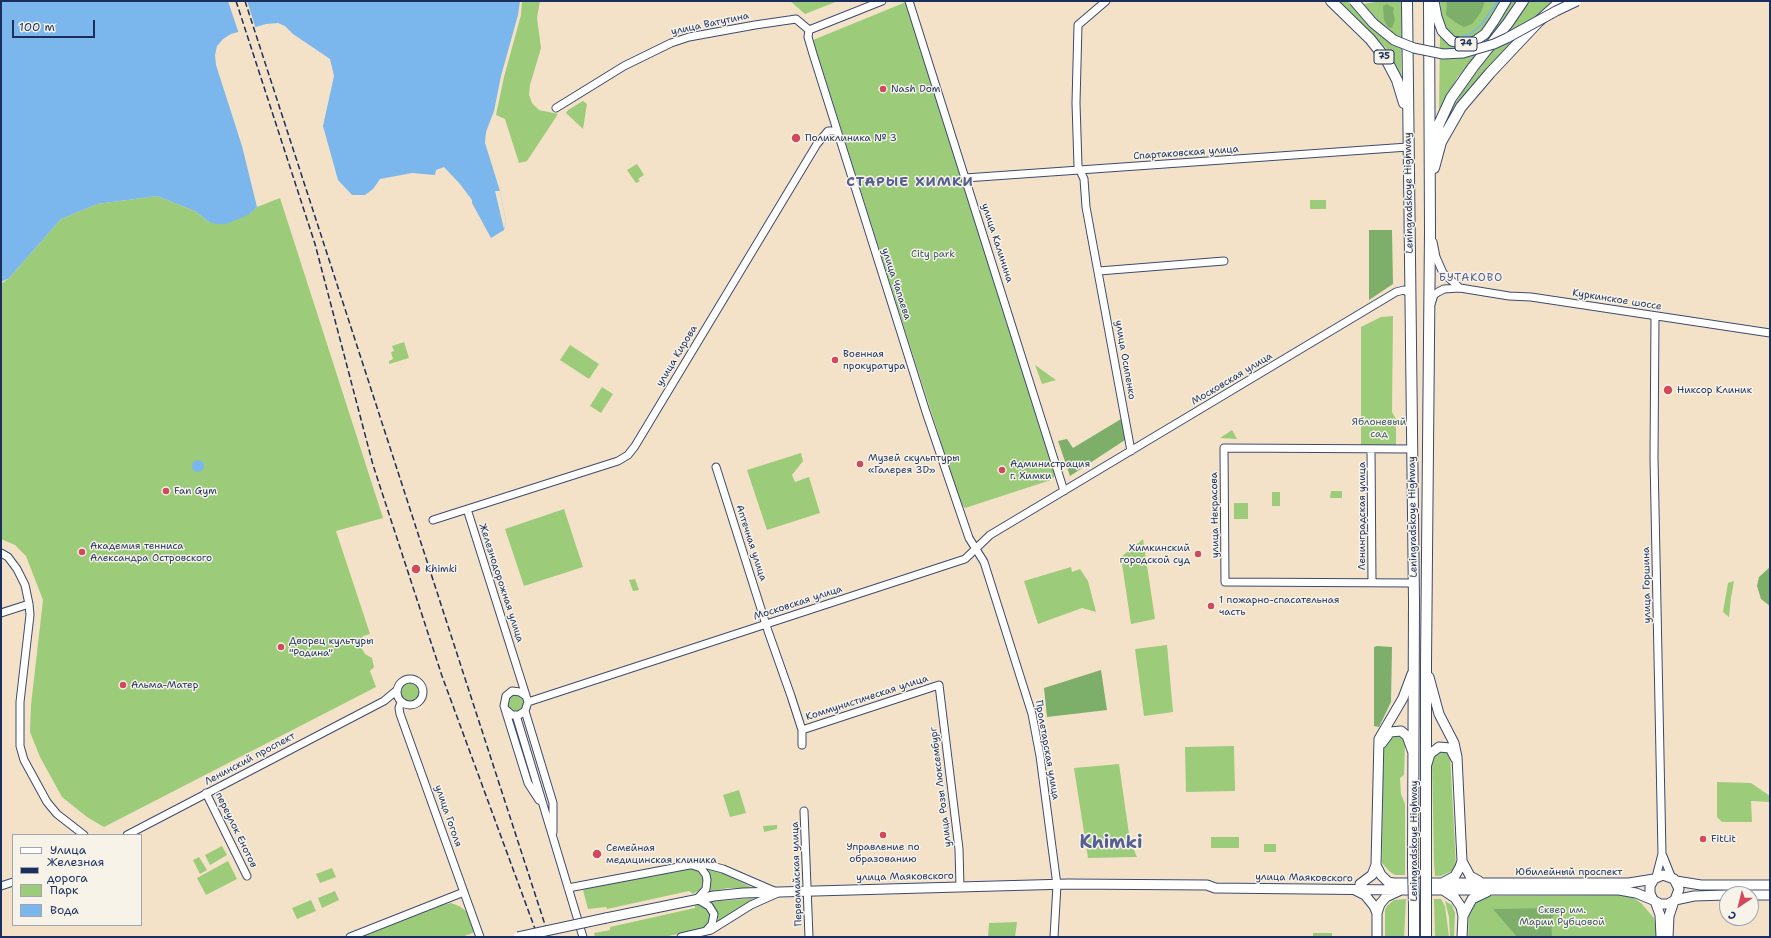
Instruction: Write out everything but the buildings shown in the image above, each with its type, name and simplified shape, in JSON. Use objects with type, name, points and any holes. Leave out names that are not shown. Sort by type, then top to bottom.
[{"type":"highway","name":"75","points":[[1331,1],[1370,39],[1386,59],[1397,80],[1401,92],[1408,129]]},
{"type":"highway","name":"Leningradskoye Highway","points":[[1407,1],[1414,583],[1414,937]]},
{"type":"highway","name":"Leningradskoye Highway","points":[[1426,937],[1426,662],[1430,232],[1429,1]]},
{"type":"highway","points":[[1430,162],[1436,133],[1451,98],[1512,18],[1522,1]]},
{"type":"highway","points":[[1430,188],[1435,160],[1441,142],[1461,107],[1490,73],[1539,21],[1561,1]]},
{"type":"main road","points":[[1354,1],[1373,23],[1394,40],[1419,50],[1443,54],[1463,53],[1494,44],[1577,1]]},
{"type":"main road","name":"74","points":[[1434,1],[1437,17],[1442,31],[1452,41],[1466,44],[1475,41],[1484,34],[1494,22],[1506,1]]},
{"type":"main road","points":[[1377,914],[1370,899],[1357,886],[1372,875],[1376,864],[1380,735],[1398,706],[1408,686],[1414,662]]},
{"type":"main road","points":[[1426,662],[1434,700],[1439,714],[1454,743],[1458,765],[1462,861],[1455,876],[1441,886]]},
{"type":"main road","points":[[1379,752],[1387,735],[1393,731],[1401,731],[1407,736],[1414,757]]},
{"type":"main road","points":[[1426,765],[1433,750],[1443,746],[1450,748],[1458,765]]},
{"type":"main road","points":[[1462,861],[1470,876],[1487,887]]},
{"type":"main road","points":[[1376,864],[1381,875],[1388,882],[1394,883]]},
{"type":"main road","name":"Юбилейный проспект","points":[[1487,887],[1629,883],[1663,875],[1701,885],[1770,885]]},
{"type":"main road","points":[[1655,878],[1650,890],[1660,915],[1661,937]]},
{"type":"main road","points":[[1668,937],[1669,916],[1679,889],[1674,879]]},
{"type":"main road","name":"улица Маяковского","points":[[518,937],[697,899],[728,894],[1057,885],[1207,885],[1215,882],[1357,886],[1401,890],[1441,886]]},
{"type":"main road","name":"улица Маяковского","points":[[1357,886],[1394,883],[1441,886]]},
{"type":"main road","points":[[1441,886],[1487,887]]},
{"type":"main road","points":[[1441,886],[1458,900],[1463,916],[1462,937]]},
{"type":"main road","points":[[1463,916],[1472,899],[1487,887]]},
{"type":"main road","name":"Юбилейный проспект","points":[[1487,887],[1619,890],[1636,893],[1664,905],[1694,896],[1719,895]]},
{"type":"main road","points":[[1377,937],[1377,914],[1380,904],[1386,897],[1401,890]]},
{"type":"main road","points":[[1759,895],[1770,895]]},
{"type":"street","points":[[809,30],[882,1]]},
{"type":"street","name":"улица Калинина","points":[[909,1],[966,178],[1062,492]]},
{"type":"street","name":"улица Осипенко","points":[[1106,1],[1078,25],[1076,102],[1078,166],[1084,178],[1086,207],[1090,221],[1131,451]]},
{"type":"street","name":"улица Ватутина","points":[[556,108],[624,66],[656,49],[683,39],[755,25],[796,19],[809,30]]},
{"type":"street","name":"улица Чапаева","points":[[809,30],[809,42],[884,281],[974,552]]},
{"type":"street","name":"улица Кирова","points":[[467,509],[618,461],[628,455],[636,446],[817,144],[828,131],[837,131]]},
{"type":"street","name":"Спартаковская улица","points":[[966,178],[1408,147]]},
{"type":"street","points":[[1430,232],[1440,268],[1445,276],[1460,288]]},
{"type":"street","points":[[1099,271],[1224,261]]},
{"type":"street","name":"Куркинское шоссе","points":[[1429,310],[1432,300],[1438,292],[1444,289],[1460,288],[1509,296],[1531,297],[1770,333]]},
{"type":"street","name":"Московская улица","points":[[527,699],[766,624],[965,559],[990,535],[1396,292],[1404,290],[1411,294]]},
{"type":"street","name":"улица Горшина","points":[[1655,316],[1654,458],[1657,660],[1662,784],[1662,854],[1655,878]]},
{"type":"street","name":"улица Некрасова","points":[[1412,449],[1224,448],[1225,582],[1414,583]]},
{"type":"street","name":"Ленинградская улица","points":[[1372,449],[1372,583]]},
{"type":"street","name":"Аптечная улица","points":[[716,467],[766,624]]},
{"type":"street","points":[[433,520],[467,509]]},
{"type":"street","name":"Железнодорожная улица","points":[[467,509],[527,699]]},
{"type":"street","name":"Пролетарская улица","points":[[974,552],[984,562],[1032,714],[1042,770],[1057,885],[1054,937]]},
{"type":"street","points":[[1,553],[8,557],[17,569],[25,585],[29,604],[30,614],[20,702],[20,746],[24,760],[47,802],[57,814],[83,834]]},
{"type":"street","points":[[1,613],[29,604]]},
{"type":"street","points":[[766,624],[802,730],[802,745]]},
{"type":"street","points":[[406,680],[413,680],[422,686],[422,697],[417,703],[410,706],[400,701],[394,692],[399,685],[406,680]]},
{"type":"street","name":"Коммунистическая улица","points":[[802,730],[939,685]]},
{"type":"street","name":"улица Розы Люксембург","points":[[939,685],[959,849],[960,887]]},
{"type":"street","points":[[543,805],[528,783],[505,709],[504,700],[508,693],[516,691],[520,692],[527,699],[525,711],[553,802],[553,838]]},
{"type":"street","name":"Ленинский проспект","points":[[128,834],[384,701],[394,692]]},
{"type":"street","name":"Ленинский проспект","points":[[384,701],[400,701]]},
{"type":"street","name":"улица Гоголя","points":[[400,701],[400,714],[480,937]]},
{"type":"street","points":[[505,709],[509,714],[516,715],[525,711]]},
{"type":"street","points":[[516,715],[583,937]]},
{"type":"street","name":"переулок Енотов","points":[[206,793],[247,876]]},
{"type":"street","name":"Первомайская улица","points":[[804,811],[809,937]]},
{"type":"street","name":"улица Горшина","points":[[1662,854],[1674,879]]},
{"type":"street","points":[[568,888],[700,863],[713,866],[759,886],[780,893]]},
{"type":"street","points":[[690,865],[700,868],[707,880],[706,889],[697,899],[709,906],[714,914],[712,924],[705,932]]},
{"type":"street","points":[[1,886],[12,882]]},
{"type":"street","points":[[350,937],[464,892]]},
{"type":"street","points":[[681,937],[705,932],[718,927],[751,905],[780,893]]},
{"type":"green space","points":[[522,1],[540,1],[537,18],[541,48],[530,85],[529,95],[532,103],[539,110],[558,114],[527,161],[519,163],[505,119],[496,115],[504,77],[521,15]]},
{"type":"green space","points":[[790,1],[838,1],[805,14]]},
{"type":"green space","points":[[1339,1],[1363,4],[1381,1],[1402,1],[1401,80],[1393,59],[1385,47]]},
{"type":"green space","points":[[1440,1],[1503,1],[1479,35],[1467,41],[1455,39],[1446,31],[1442,19]]},
{"type":"green space","points":[[1447,1],[1485,1],[1481,12],[1472,24],[1464,27],[1446,15]]},
{"type":"green space","points":[[1508,1],[1557,1],[1445,127],[1453,107],[1464,89],[1516,22],[1510,17],[1457,78],[1439,114],[1440,34],[1474,45]]},
{"type":"green space","name":"City park","points":[[906,2],[1056,475],[1051,480],[965,508],[961,504],[813,40]]},
{"type":"green space","points":[[1387,4],[1394,8],[1393,12],[1395,20],[1392,28],[1388,27],[1384,20],[1383,6]]},
{"type":"green space","points":[[583,101],[587,104],[583,129],[566,113],[568,110]]},
{"type":"green space","points":[[637,164],[644,175],[638,179],[640,181],[636,183],[627,170]]},
{"type":"green space","points":[[157,196],[195,211],[209,222],[247,215],[257,207],[280,198],[383,518],[336,531],[370,634],[363,636],[362,649],[365,654],[372,658],[374,667],[370,671],[376,687],[104,827],[87,817],[62,797],[40,757],[30,732],[31,705],[43,600],[26,556],[15,545],[1,539],[1,284],[9,278],[61,219],[97,204]]},
{"type":"green space","points":[[1310,200],[1326,200],[1326,209],[1310,209]]},
{"type":"green space","points":[[1369,230],[1392,230],[1393,284],[1369,300]]},
{"type":"green space","name":"Яблоневый сад","points":[[1393,316],[1392,412],[1396,419],[1396,445],[1361,445],[1361,327],[1381,317]]},
{"type":"green space","points":[[404,342],[409,358],[389,364],[389,361],[393,359],[391,352],[394,351],[392,346]]},
{"type":"green space","points":[[570,345],[599,364],[589,379],[560,360]]},
{"type":"green space","points":[[1035,365],[1056,380],[1042,384]]},
{"type":"green space","points":[[602,387],[613,394],[601,413],[590,406]]},
{"type":"green space","points":[[1121,419],[1125,440],[1070,476],[1058,441],[1067,439],[1073,448]]},
{"type":"green space","points":[[1232,430],[1237,439],[1220,438]]},
{"type":"green space","points":[[801,453],[803,461],[792,475],[795,482],[809,477],[820,513],[767,530],[747,470]]},
{"type":"green space","points":[[1331,491],[1342,491],[1342,498],[1330,498]]},
{"type":"green space","points":[[1272,492],[1280,492],[1280,506],[1272,506]]},
{"type":"green space","points":[[1234,503],[1248,503],[1248,519],[1234,519]]},
{"type":"green space","points":[[564,509],[583,567],[524,586],[505,529]]},
{"type":"green space","points":[[1143,539],[1155,619],[1131,624],[1121,557]]},
{"type":"green space","points":[[1071,567],[1072,572],[1080,569],[1088,581],[1096,612],[1082,608],[1038,624],[1024,581]]},
{"type":"green space","points":[[1770,567],[1770,606],[1761,599],[1757,586],[1759,577]]},
{"type":"green space","points":[[635,579],[639,590],[633,591],[629,580]]},
{"type":"green space","points":[[1734,581],[1729,617],[1723,612],[1728,583]]},
{"type":"green space","points":[[1167,645],[1173,712],[1144,716],[1135,649]]},
{"type":"green space","points":[[1374,647],[1392,647],[1391,702],[1379,727],[1374,726]]},
{"type":"green space","points":[[1101,670],[1107,710],[1047,717],[1044,688]]},
{"type":"green space","points":[[410,683],[416,686],[419,692],[416,698],[410,701],[404,698],[401,692],[404,686]]},
{"type":"green space","points":[[515,693],[525,698],[525,706],[518,713],[509,710],[506,700]]},
{"type":"green space","points":[[1399,735],[1404,739],[1405,743],[1404,775],[1400,778],[1401,794],[1405,804],[1405,875],[1395,875],[1382,863],[1383,746],[1390,737]]},
{"type":"green space","points":[[1234,746],[1235,791],[1186,792],[1185,747]]},
{"type":"green space","points":[[1441,749],[1450,754],[1456,866],[1454,870],[1441,876],[1435,876],[1432,759],[1434,753]]},
{"type":"green space","points":[[1119,764],[1130,841],[1137,857],[1088,858],[1074,768]]},
{"type":"green space","points":[[1717,782],[1751,783],[1770,796],[1770,802],[1751,801],[1752,822],[1722,822],[1717,817]]},
{"type":"green space","points":[[739,790],[746,813],[730,817],[723,795]]},
{"type":"green space","points":[[777,825],[777,829],[764,832],[763,826]]},
{"type":"green space","points":[[1211,837],[1239,837],[1239,848],[1211,848]]},
{"type":"green space","points":[[1264,844],[1276,844],[1276,852],[1264,852]]},
{"type":"green space","points":[[222,846],[227,855],[210,865],[205,855]]},
{"type":"green space","points":[[199,857],[207,870],[200,874],[193,860]]},
{"type":"green space","points":[[228,861],[237,879],[206,895],[197,878]]},
{"type":"green space","points":[[703,867],[722,873],[753,888],[728,888],[708,892],[711,881],[709,875]]},
{"type":"green space","points":[[332,868],[336,877],[320,883],[316,874]]},
{"type":"green space","points":[[692,868],[702,873],[704,881],[701,889],[693,894],[689,891],[607,909],[606,907],[588,909],[583,890],[586,888]]},
{"type":"green space","points":[[335,891],[339,900],[322,908],[318,898]]},
{"type":"green space","name":"Сквер им. Марии Рубцовой","points":[[1620,895],[1632,897],[1641,903],[1654,918],[1656,937],[1468,937],[1469,911],[1475,899],[1491,896]]},
{"type":"green space","points":[[755,898],[735,910],[717,924],[718,920],[716,909],[710,902]]},
{"type":"green space","points":[[1406,899],[1404,937],[1385,937],[1385,910],[1387,906],[1394,900]]},
{"type":"green space","points":[[1434,899],[1441,899],[1445,906],[1449,937],[1435,937]]},
{"type":"green space","points":[[311,900],[316,911],[297,919],[292,908]]},
{"type":"green space","points":[[1445,901],[1452,905],[1455,913],[1454,937],[1450,937],[1449,917]]},
{"type":"green space","points":[[451,903],[466,911],[475,932],[462,937],[361,937],[443,905]]},
{"type":"green space","points":[[700,904],[710,911],[711,919],[707,926],[702,929],[664,937],[595,937],[594,933],[610,930],[610,927],[695,908],[695,905]]},
{"type":"green space","points":[[1557,908],[1551,920],[1552,937],[1517,937],[1493,909]]},
{"type":"green space","points":[[1017,922],[1015,937],[988,937],[989,923]]},
{"type":"green space","points":[[1313,933],[1332,933],[1332,937],[1313,937]]},
{"type":"water","points":[[1,1],[520,1],[518,15],[501,76],[494,111],[486,132],[485,143],[500,191],[506,222],[504,230],[491,238],[472,203],[472,200],[460,184],[444,167],[436,170],[435,175],[412,173],[380,179],[373,189],[365,195],[352,195],[338,180],[323,126],[334,76],[330,59],[293,34],[285,26],[278,23],[266,24],[231,34],[223,39],[217,46],[215,55],[216,65],[242,146],[257,207],[248,215],[226,224],[217,224],[209,222],[195,211],[157,196],[97,204],[61,219],[9,278],[1,282]]},
{"type":"water","points":[[196,460],[200,460],[204,466],[200,472],[196,472],[192,468],[192,464]]},
{"type":"pier","points":[[228,1],[247,1],[256,29],[239,34]]},
{"type":"pier","points":[[495,191],[500,191],[506,222],[504,229]]},
{"type":"waterway","points":[[1463,36],[1470,34],[1481,25],[1498,1]]},
{"type":"railway","points":[[236,1],[315,244],[373,465],[442,676],[538,937]]},
{"type":"railway","points":[[245,1],[549,937]]},
{"type":"place","name":"Nash Dom","points":[[883,89]]},
{"type":"place","name":"Поликлиника № 3","points":[[796,138]]},
{"type":"place","name":"Военная прокуратура","points":[[835,360]]},
{"type":"place","name":"Никсор Клиник","points":[[1668,390]]},
{"type":"place","name":"Музей скульптуры «Галерея 3D»","points":[[860,464]]},
{"type":"place","name":"Администрация г. Химки","points":[[1002,470]]},
{"type":"place","name":"Fan Gym","points":[[166,491]]},
{"type":"place","name":"Академия тенниса Александра Островского","points":[[82,552]]},
{"type":"place","name":"Химкинский городской суд","points":[[1198,554]]},
{"type":"place","name":"Khimki","points":[[416,569]]},
{"type":"place","name":"1 пожарно-спасательная часть","points":[[1211,606]]},
{"type":"place","name":"Дворец культуры \"Родина\"","points":[[281,647]]},
{"type":"place","name":"Альма-Матер","points":[[123,685]]},
{"type":"place","name":"Управление по образованию","points":[[883,835]]},
{"type":"place","name":"FitLit","points":[[1703,839]]},
{"type":"place","name":"Семейная медицинская клиника","points":[[597,854]]},
{"type":"district","name":"СТАРЫЕ ХИМКИ","points":[[910,182]]},
{"type":"district","name":"БУТАКОВО","points":[[1471,278]]},
{"type":"district","name":"Khimki","points":[[1111,843]]}]
